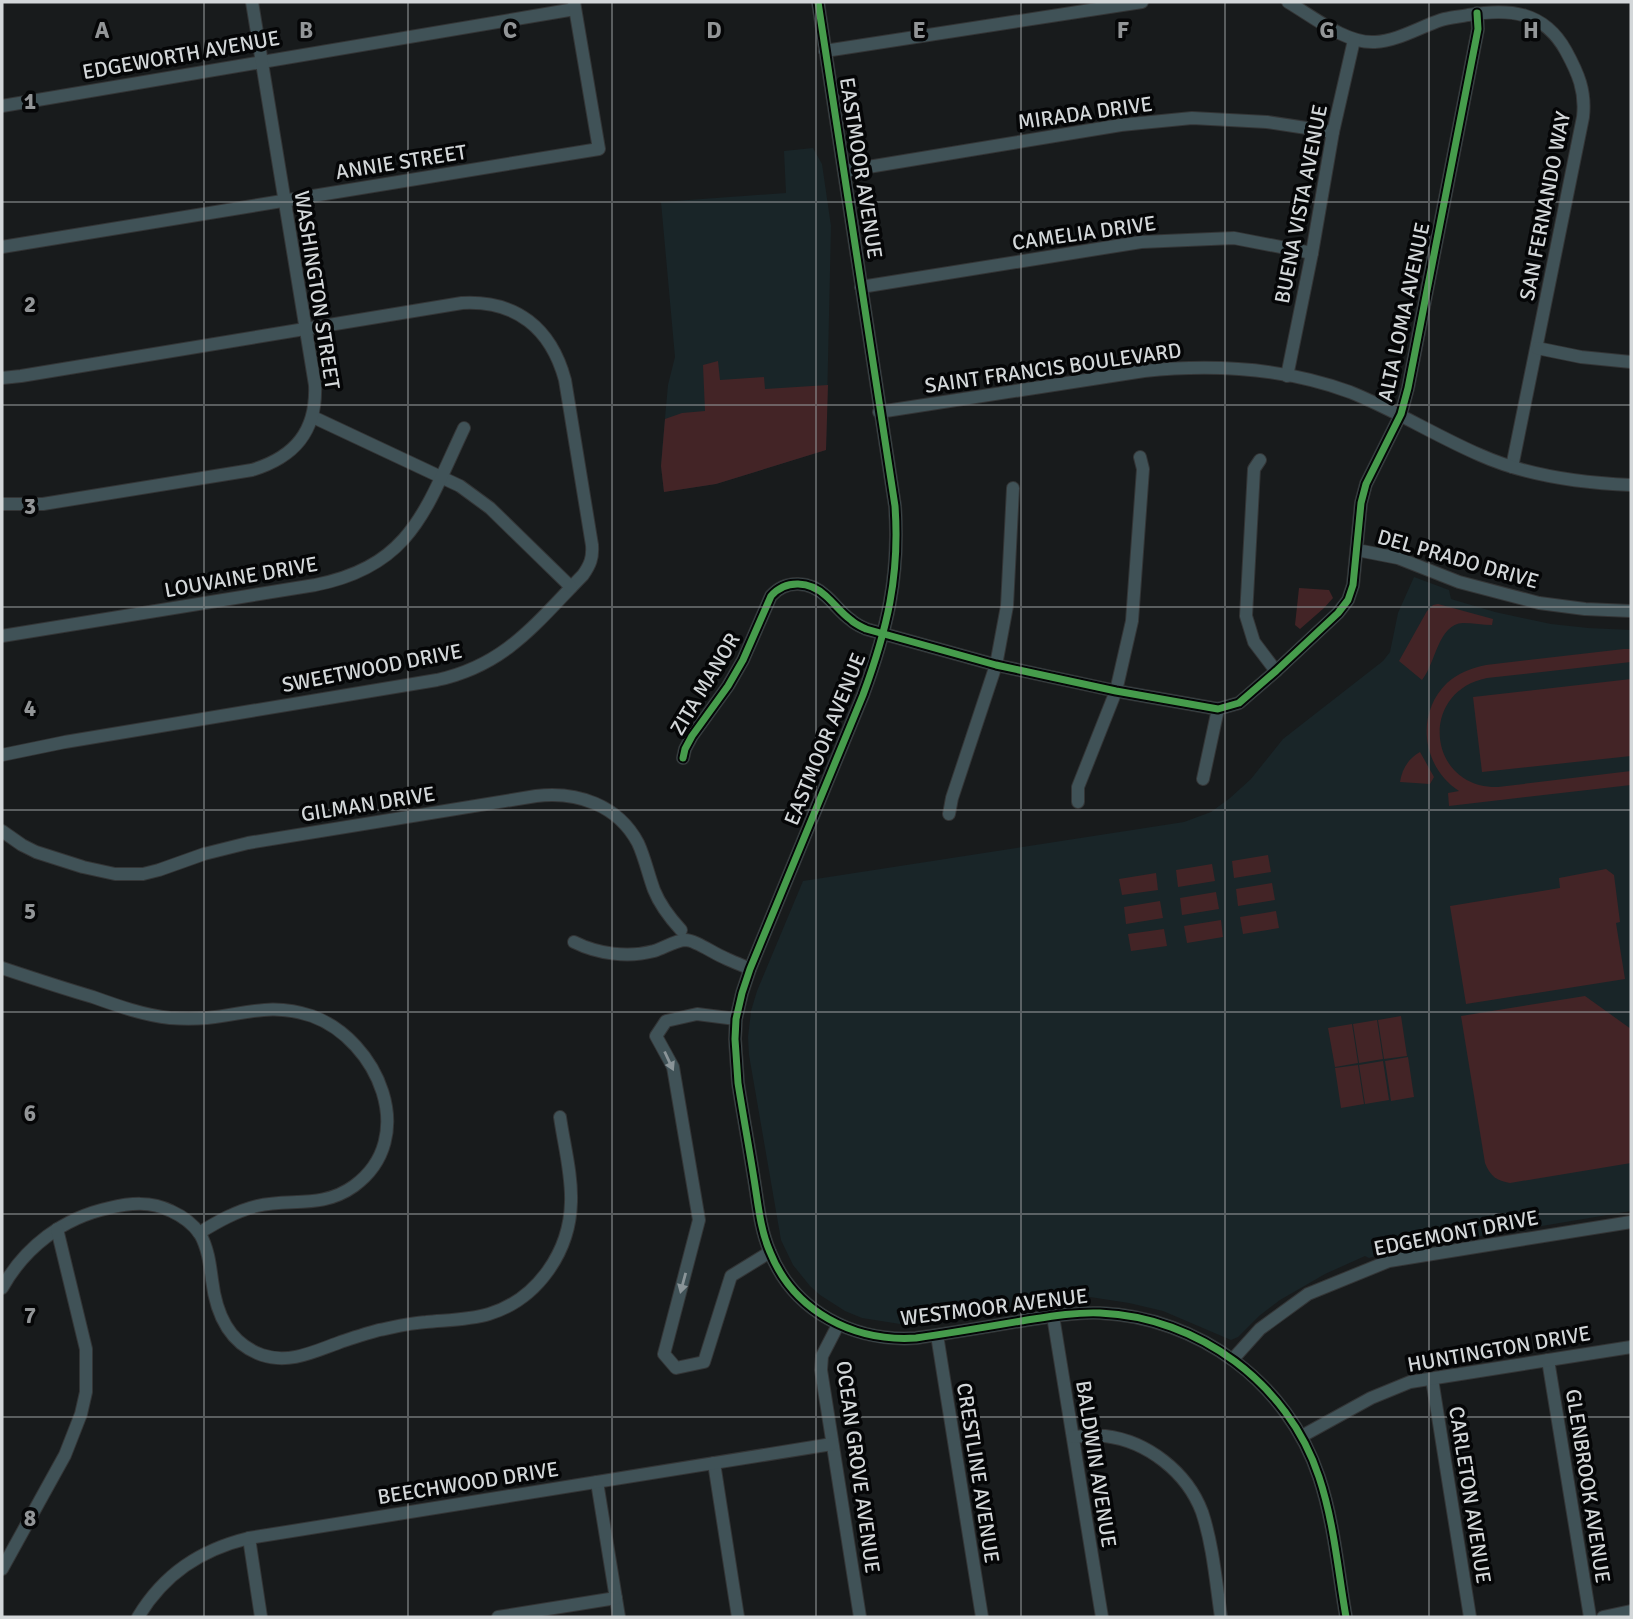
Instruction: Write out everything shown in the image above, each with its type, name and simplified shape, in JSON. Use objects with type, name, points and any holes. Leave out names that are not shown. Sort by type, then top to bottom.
[{"type":"street","name":"WASHINGTON STREET","points":[[2,504],[43,504],[264,466],[275,462],[293,449],[302,439],[313,417],[315,385],[252,2]]},
{"type":"street","name":"EASTMOOR AVENUE","points":[[818,2],[891,478],[897,532],[896,564],[892,598],[883,634],[863,695],[750,969],[736,1019],[735,1050],[761,1220],[770,1252],[778,1269],[799,1296],[838,1325]]},
{"type":"street","points":[[825,51],[1142,2]]},
{"type":"street","points":[[1288,2],[1354,40]]},
{"type":"street","name":"EDGEWORTH AVENUE","points":[[2,106],[574,5]]},
{"type":"street","name":"ANNIE STREET","points":[[2,247],[599,149],[574,5]]},
{"type":"street","name":"SAN FERNANDO WAY","points":[[1354,40],[1376,43],[1444,19],[1477,13],[1518,13],[1544,25],[1553,33],[1564,47],[1584,92],[1583,117],[1512,467]]},
{"type":"street","name":"ALTA LOMA AVENUE","points":[[1219,709],[1239,703],[1338,613],[1348,600],[1353,584],[1361,503],[1366,484],[1401,414],[1408,387],[1478,29],[1477,13]]},
{"type":"street","name":"BUENA VISTA AVENUE","points":[[1287,376],[1333,132],[1354,40]]},
{"type":"street","name":"MIRADA DRIVE","points":[[844,171],[1121,125],[1192,118],[1267,122],[1333,132]]},
{"type":"street","name":"CAMELIA DRIVE","points":[[861,287],[1141,242],[1234,238],[1312,253]]},
{"type":"street","name":"SWEETWOOD DRIVE","points":[[2,377],[448,305],[475,303],[503,307],[537,327],[555,351],[563,372],[593,557],[589,567],[520,639],[479,667],[452,676],[2,755]]},
{"type":"street","points":[[1537,348],[1593,359],[1631,362]]},
{"type":"street","name":"SAINT FRANCIS BOULEVARD","points":[[879,412],[1144,371],[1233,368],[1287,376],[1347,391],[1401,414],[1482,456],[1512,467],[1565,478],[1631,485]]},
{"type":"street","points":[[313,417],[460,486],[490,508],[571,587]]},
{"type":"street","name":"LOUVAINE DRIVE","points":[[2,636],[315,585],[362,571],[378,562],[404,540],[426,507],[464,428]]},
{"type":"street","points":[[1078,802],[1078,787],[1116,691],[1132,621],[1143,469],[1140,457]]},
{"type":"street","points":[[1259,460],[1254,469],[1246,616],[1254,642],[1276,671]]},
{"type":"street","points":[[950,814],[952,798],[996,664],[1007,606],[1013,488]]},
{"type":"street","name":"DEL PRADO DRIVE","points":[[1357,550],[1398,558],[1460,582],[1539,603],[1631,611]]},
{"type":"street","name":"ZITA MANOR","points":[[683,758],[692,736],[712,710],[743,660],[767,604],[776,590],[792,583],[808,585],[827,596],[856,625],[883,634]]},
{"type":"street","points":[[883,634],[996,664],[1116,691],[1219,709],[1203,779]]},
{"type":"street","name":"GILMAN DRIVE","points":[[2,831],[36,852],[100,872],[129,875],[159,870],[204,854],[248,843],[536,796],[567,794],[585,799],[614,814],[632,835],[645,860],[660,903],[683,935],[750,969]]},
{"type":"street","points":[[574,942],[592,949],[628,955],[651,952],[683,935]]},
{"type":"street","points":[[2,968],[130,1009],[169,1018],[207,1018],[265,1009],[299,1012],[333,1026],[360,1050],[379,1081],[387,1116],[387,1134],[382,1150],[367,1175],[341,1194],[328,1199],[257,1206],[228,1216],[200,1233]]},
{"type":"street","points":[[736,1019],[697,1014],[687,1016],[666,1021],[656,1036],[673,1067],[699,1220],[664,1354],[676,1368],[705,1362],[731,1276],[770,1252]]},
{"type":"street","points":[[2,1288],[18,1264],[41,1241],[72,1220],[102,1209],[144,1204],[157,1206],[179,1216],[200,1233],[206,1247],[222,1321],[238,1341],[262,1355],[298,1358],[380,1330],[422,1322],[488,1315],[515,1302],[541,1281],[551,1268],[566,1238],[571,1200],[560,1118]]},
{"type":"street","name":"EDGEMONT DRIVE","points":[[1233,1359],[1260,1329],[1308,1294],[1389,1261],[1631,1222]]},
{"type":"street","points":[[2,1569],[65,1455],[81,1414],[86,1392],[86,1349],[57,1229]]},
{"type":"street","name":"WESTMOOR AVENUE","points":[[838,1325],[886,1338],[916,1338],[1053,1316],[1099,1313],[1147,1319],[1169,1325],[1212,1345],[1254,1376],[1272,1395],[1302,1436],[1325,1495],[1346,1617]]},
{"type":"street","name":"BALDWIN AVENUE","points":[[1053,1316],[1102,1617]]},
{"type":"street","name":"OCEAN GROVE AVENUE","points":[[838,1325],[821,1363],[860,1617]]},
{"type":"street","name":"CRESTLINE AVENUE","points":[[937,1335],[982,1617]]},
{"type":"street","name":"HUNTINGTON DRIVE","points":[[1302,1436],[1389,1389],[1410,1382],[1631,1347]]},
{"type":"street","name":"GLENBROOK AVENUE","points":[[1548,1360],[1590,1617]]},
{"type":"street","name":"CARLETON AVENUE","points":[[1432,1379],[1470,1617]]},
{"type":"street","points":[[1073,1437],[1106,1436],[1142,1447],[1159,1457],[1190,1488],[1201,1509],[1207,1531],[1222,1617]]},
{"type":"street","name":"BEECHWOOD DRIVE","points":[[138,1617],[157,1590],[187,1564],[216,1548],[249,1538],[832,1444]]},
{"type":"street","points":[[713,1463],[738,1617]]},
{"type":"street","points":[[597,1482],[619,1617]]},
{"type":"street","points":[[249,1538],[261,1617]]},
{"type":"street","points":[[499,1617],[616,1598]]},
{"type":"street","points":[[1603,1617],[1631,1611]]},
{"type":"shaded area","points":[[813,148],[822,164],[831,226],[826,450],[716,484],[664,492],[662,451],[668,385],[675,357],[661,202],[786,193],[784,151]]},
{"type":"shaded area","points":[[718,361],[720,380],[764,377],[765,389],[828,385],[826,450],[716,484],[664,492],[661,466],[665,419],[682,413],[705,411],[703,365]]},
{"type":"shaded area","points":[[1414,577],[1449,590],[1451,599],[1495,612],[1551,624],[1631,630],[1631,1211],[1392,1251],[1369,1258],[1365,1256],[1325,1274],[1280,1300],[1238,1337],[1231,1340],[1163,1311],[1090,1297],[900,1324],[862,1318],[820,1295],[793,1265],[781,1240],[748,1037],[757,991],[803,881],[1184,822],[1211,812],[1251,779],[1283,739],[1383,661],[1390,652],[1398,613]]},
{"type":"shaded area","points":[[1299,588],[1329,590],[1333,598],[1300,629],[1295,625]]},
{"type":"shaded area","points":[[1438,604],[1493,619],[1492,625],[1463,623],[1448,630],[1422,680],[1399,661],[1427,611]]},
{"type":"shaded area","points":[[1631,649],[1631,662],[1487,678],[1465,687],[1449,701],[1441,719],[1440,738],[1445,757],[1457,773],[1475,783],[1498,787],[1631,771],[1631,785],[1449,806],[1448,793],[1459,791],[1437,768],[1427,740],[1430,710],[1447,683],[1465,671],[1486,665]]},
{"type":"shaded area","points":[[1631,679],[1631,756],[1482,772],[1473,697]]},
{"type":"shaded area","points":[[1420,752],[1434,777],[1430,784],[1400,782],[1406,765]]},
{"type":"shaded area","points":[[1268,855],[1271,872],[1234,878],[1232,861]]},
{"type":"shaded area","points":[[1212,864],[1215,881],[1178,887],[1176,870]]},
{"type":"shaded area","points":[[1606,869],[1614,875],[1620,922],[1616,923],[1625,979],[1466,1004],[1450,906],[1560,888],[1559,878]]},
{"type":"shaded area","points":[[1156,873],[1158,890],[1122,895],[1119,879]]},
{"type":"shaded area","points":[[1272,883],[1275,900],[1238,906],[1236,889]]},
{"type":"shaded area","points":[[1216,892],[1219,909],[1182,915],[1180,898]]},
{"type":"shaded area","points":[[1160,901],[1163,918],[1126,924],[1124,907]]},
{"type":"shaded area","points":[[1276,911],[1279,928],[1243,934],[1240,917]]},
{"type":"shaded area","points":[[1221,920],[1223,937],[1187,943],[1184,926]]},
{"type":"shaded area","points":[[1164,929],[1167,946],[1131,951],[1128,934]]},
{"type":"shaded area","points":[[1585,996],[1631,1029],[1631,1163],[1510,1183],[1498,1179],[1492,1175],[1485,1163],[1461,1016]]},
{"type":"shaded area","points":[[1401,1016],[1407,1056],[1384,1059],[1378,1020]]},
{"type":"shaded area","points":[[1377,1020],[1383,1059],[1359,1063],[1353,1024]]},
{"type":"shaded area","points":[[1352,1024],[1358,1063],[1335,1067],[1328,1028]]},
{"type":"shaded area","points":[[1408,1057],[1414,1097],[1391,1101],[1385,1061]]},
{"type":"shaded area","points":[[1383,1061],[1389,1100],[1365,1104],[1359,1065]]},
{"type":"shaded area","points":[[1358,1065],[1364,1104],[1341,1108],[1335,1068]]},
{"type":"cycle path","points":[[818,2],[895,506],[896,532],[890,602],[871,671],[750,969],[736,1019],[738,1083],[767,1243],[781,1273],[810,1307],[829,1319],[870,1335],[916,1338],[1050,1316],[1100,1313],[1136,1317],[1171,1327],[1204,1342],[1235,1361],[1262,1385],[1285,1412],[1305,1443],[1319,1477],[1328,1511],[1346,1617]]},
{"type":"cycle path","points":[[683,758],[692,736],[743,660],[771,596],[791,585],[806,585],[820,591],[847,617],[866,629],[996,665],[1116,691],[1218,709],[1239,703],[1338,613],[1348,600],[1353,585],[1361,503],[1366,484],[1401,414],[1408,388],[1478,29],[1477,13]]}]
